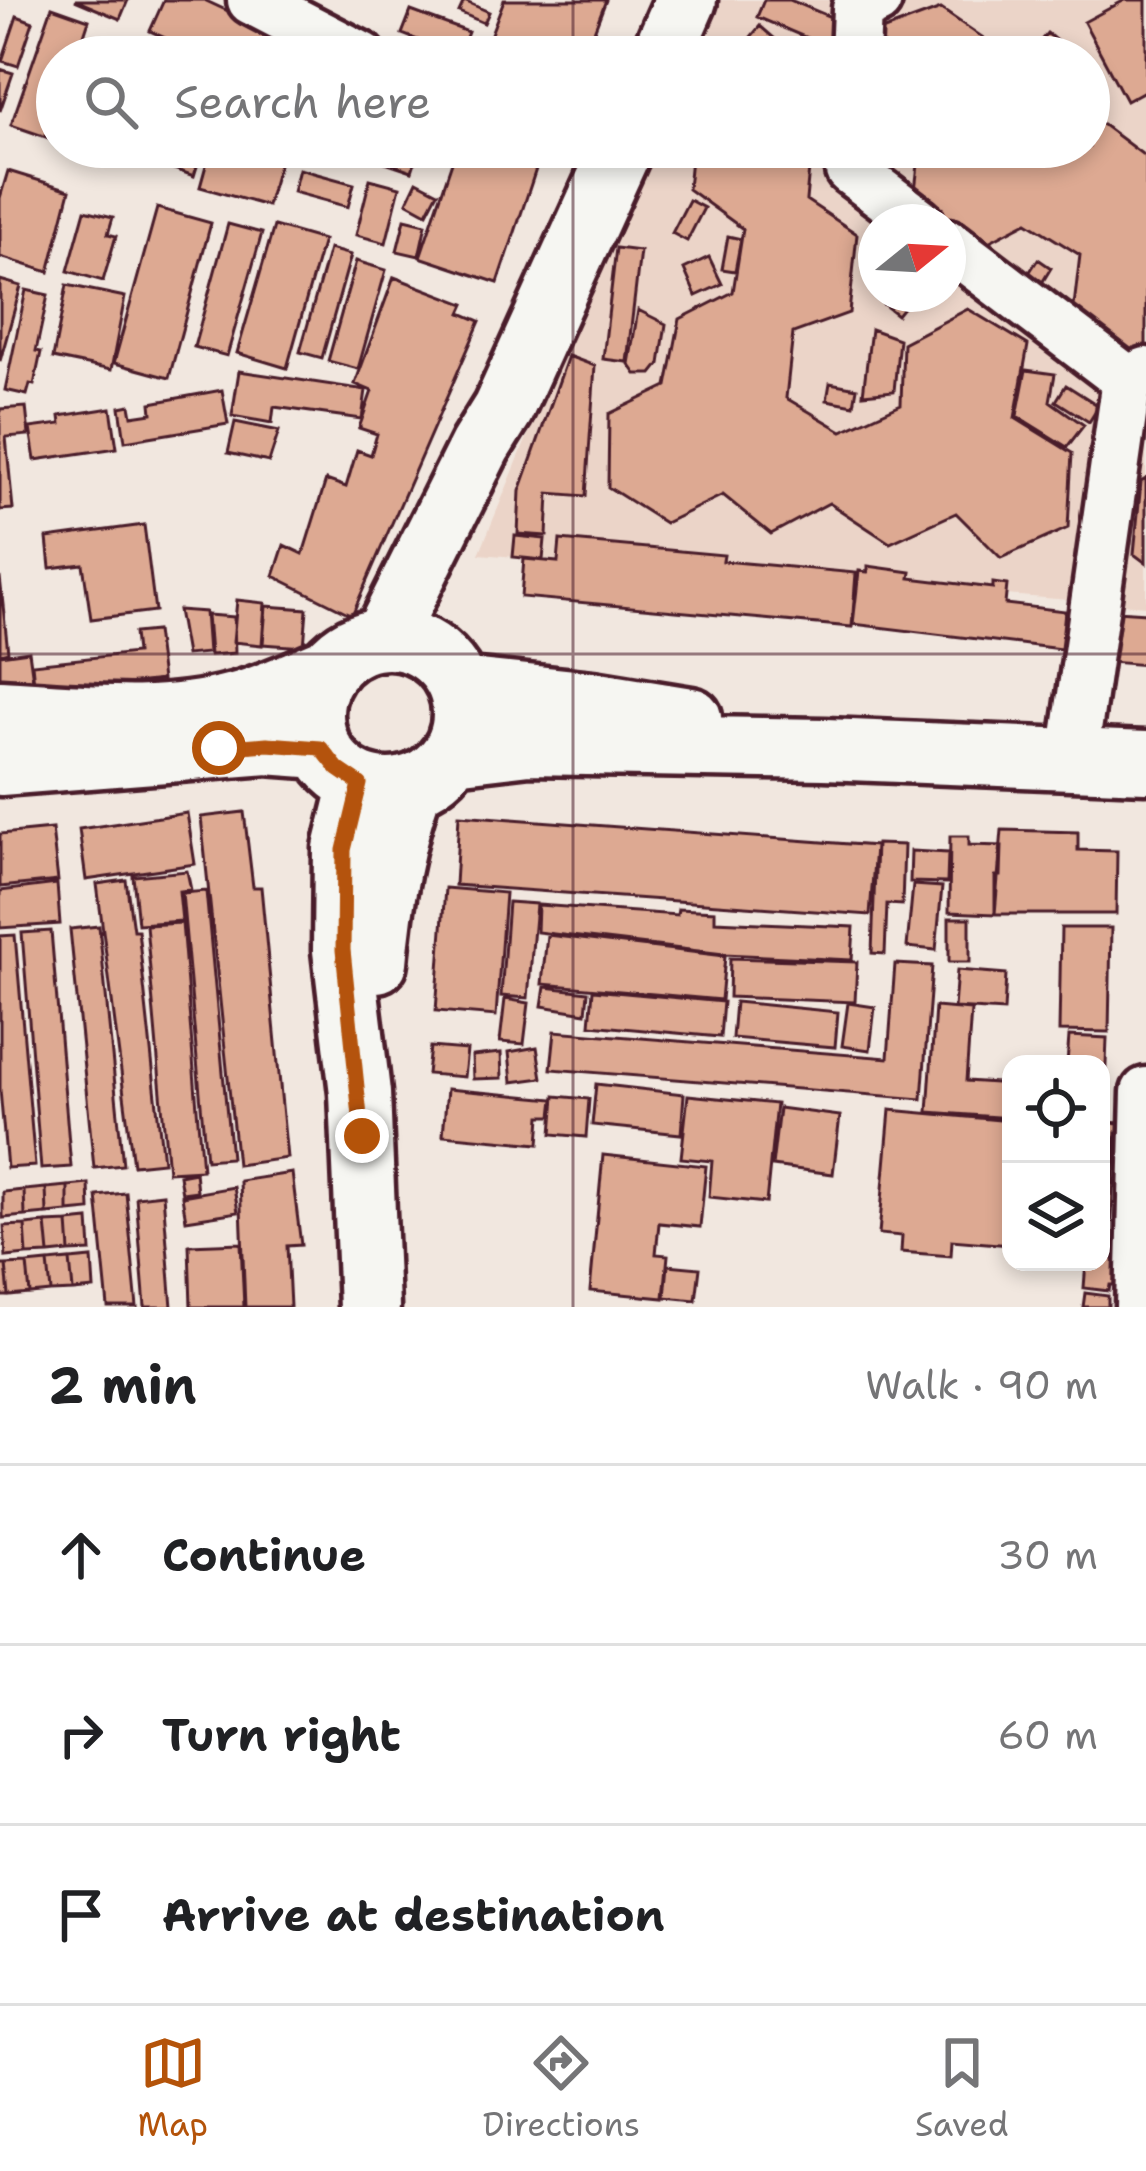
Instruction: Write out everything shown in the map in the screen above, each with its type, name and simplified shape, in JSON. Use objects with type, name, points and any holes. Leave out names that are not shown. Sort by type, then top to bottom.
[{"type":"main road","points":[[670,36],[686,0]]},
{"type":"main road","points":[[369,1307],[360,1093],[343,950],[344,850],[386,768],[464,722],[426,660],[495,451],[503,409],[607,168]]},
{"type":"main road","points":[[0,710],[146,717],[204,710],[233,704],[330,667],[353,646],[825,749]]},
{"type":"main road","points":[[330,667],[314,706],[386,768]]},
{"type":"main road","points":[[0,765],[267,744],[386,768],[529,745],[825,749],[1146,762]]},
{"type":"street","points":[[252,0],[321,36]]},
{"type":"street","points":[[856,36],[858,3]]},
{"type":"street","points":[[850,168],[895,204]]},
{"type":"street","points":[[966,257],[1137,376],[1073,758]]},
{"type":"street","points":[[1140,1307],[1146,1092]]},
{"type":"shaded area","points":[[708,0],[1146,0],[1146,606],[479,554],[638,168],[1110,168],[1110,36],[693,36]]},
{"type":"building","points":[[75,0],[128,0],[120,19]]},
{"type":"building","points":[[164,0],[204,0],[282,36],[161,36],[150,31]]},
{"type":"building","points":[[504,0],[606,0],[592,36],[490,36]]},
{"type":"building","points":[[764,0],[790,0],[838,20],[832,36],[802,36],[757,17]]},
{"type":"building","points":[[1125,0],[1146,0],[1146,90],[1126,101],[1110,71],[1110,36],[1091,36],[1084,22]]},
{"type":"building","points":[[464,1],[489,12],[484,23],[459,12]]},
{"type":"building","points":[[52,7],[89,20],[84,36],[42,36]]},
{"type":"building","points":[[941,9],[980,36],[875,36]]},
{"type":"building","points":[[411,11],[468,32],[466,36],[402,34]]},
{"type":"building","points":[[17,16],[33,22],[18,66],[2,61]]},
{"type":"building","points":[[760,26],[772,36],[752,36]]},
{"type":"building","points":[[36,53],[36,134],[11,125]]},
{"type":"building","points":[[0,69],[13,73],[0,111]]},
{"type":"building","points":[[1110,130],[1146,157],[1146,363],[1072,323],[1080,255],[1027,222],[969,252],[966,204],[913,204],[918,168],[1110,168]]},
{"type":"building","points":[[174,168],[196,168],[194,176]]},
{"type":"building","points":[[205,168],[278,168],[267,206],[200,187]]},
{"type":"building","points":[[450,168],[536,168],[498,283],[420,257]]},
{"type":"building","points":[[690,168],[809,168],[806,200],[857,234],[849,313],[793,333],[786,398],[842,431],[901,404],[903,343],[968,309],[1028,345],[1015,418],[1072,453],[1068,528],[1001,558],[956,513],[890,543],[829,503],[771,534],[723,495],[665,523],[608,487],[609,414],[667,386],[680,319],[733,292],[743,229],[688,189]]},
{"type":"building","points":[[299,169],[354,184],[348,207],[293,192]]},
{"type":"building","points":[[8,171],[70,190],[49,272],[0,257],[0,198]]},
{"type":"building","points":[[370,179],[400,187],[386,243],[356,235]]},
{"type":"building","points":[[417,181],[438,192],[427,213],[407,202]]},
{"type":"building","points":[[689,200],[704,208],[687,241],[672,233]]},
{"type":"building","points":[[157,208],[211,223],[169,378],[114,363]]},
{"type":"building","points":[[85,210],[113,217],[108,234],[116,236],[103,281],[68,271]]},
{"type":"building","points":[[405,219],[426,224],[419,256],[397,251]]},
{"type":"building","points":[[228,224],[262,233],[227,356],[194,347]]},
{"type":"building","points":[[274,226],[323,240],[287,368],[237,353]]},
{"type":"building","points":[[728,236],[741,239],[735,271],[722,269]]},
{"type":"building","points":[[616,248],[640,251],[627,362],[603,359]]},
{"type":"building","points":[[329,249],[351,255],[322,358],[300,352]]},
{"type":"building","points":[[709,257],[722,284],[696,296],[684,269]]},
{"type":"building","points":[[1038,259],[1051,268],[1034,296],[1020,287]]},
{"type":"building","points":[[356,261],[386,270],[358,369],[328,361]]},
{"type":"building","points":[[394,277],[465,304],[461,313],[480,321],[352,615],[274,576],[284,545],[303,554],[326,480],[346,487],[357,450],[371,455],[377,434],[359,428],[372,391],[355,384]]},
{"type":"building","points":[[0,280],[21,286],[0,361]]},
{"type":"building","points":[[67,285],[125,297],[111,370],[53,358]]},
{"type":"building","points":[[26,290],[48,295],[36,351],[41,352],[27,395],[5,390]]},
{"type":"building","points":[[638,310],[666,324],[660,364],[652,374],[636,374],[629,364]]},
{"type":"building","points":[[871,329],[899,339],[894,391],[863,394]]},
{"type":"building","points":[[568,356],[595,366],[586,496],[549,493],[547,536],[518,534],[520,491]]},
{"type":"building","points":[[1026,370],[1055,374],[1050,401],[1084,425],[1067,447],[1017,416]]},
{"type":"building","points":[[239,371],[366,390],[362,419],[274,407],[272,423],[232,416]]},
{"type":"building","points":[[830,383],[857,388],[854,405],[827,400]]},
{"type":"building","points":[[1066,385],[1099,406],[1089,422],[1056,401]]},
{"type":"building","points":[[222,390],[228,424],[125,441],[120,407],[130,405],[132,416],[152,413],[151,403]]},
{"type":"building","points":[[26,407],[29,435],[6,437],[13,509],[0,510],[0,409]]},
{"type":"building","points":[[111,408],[117,448],[35,460],[30,428],[61,424],[60,416]]},
{"type":"building","points":[[235,422],[279,431],[269,462],[228,453]]},
{"type":"building","points":[[1146,479],[1146,563],[1134,554],[1141,482]]},
{"type":"building","points":[[144,525],[155,611],[91,619],[83,564],[50,568],[47,538]]},
{"type":"building","points":[[515,536],[545,539],[543,560],[513,557]]},
{"type":"building","points":[[560,540],[856,573],[852,627],[521,597],[524,559],[558,562]]},
{"type":"building","points":[[868,566],[911,572],[910,578],[993,588],[993,583],[1007,585],[1005,604],[1065,611],[1061,649],[853,624],[859,571],[868,572]]},
{"type":"building","points":[[0,577],[8,652],[0,654]]},
{"type":"building","points":[[237,600],[265,603],[262,645],[233,642]]},
{"type":"building","points":[[266,606],[307,609],[304,647],[263,644]]},
{"type":"building","points":[[178,610],[205,612],[208,653],[186,655]]},
{"type":"building","points":[[1101,610],[1146,613],[1146,665],[1096,661]]},
{"type":"building","points":[[207,615],[234,617],[235,653],[210,655]]},
{"type":"building","points":[[156,631],[162,680],[35,694],[32,664],[136,653],[134,633]]},
{"type":"building","points":[[29,651],[33,680],[0,684],[0,655]]},
{"type":"building","points":[[244,812],[253,887],[261,887],[287,1158],[237,1165],[201,817]]},
{"type":"building","points":[[187,813],[195,864],[86,880],[79,829]]},
{"type":"building","points":[[459,815],[875,846],[870,915],[455,885]]},
{"type":"building","points":[[52,829],[58,881],[0,887],[0,834]]},
{"type":"building","points":[[1002,830],[1078,832],[1078,850],[1117,851],[1116,914],[995,914]]},
{"type":"building","points":[[950,836],[969,836],[969,845],[1002,846],[1001,876],[995,876],[995,914],[949,912]]},
{"type":"building","points":[[876,844],[904,845],[902,905],[887,904],[885,954],[872,953]]},
{"type":"building","points":[[911,851],[948,853],[947,883],[910,882]]},
{"type":"building","points":[[187,871],[191,890],[179,891],[182,921],[138,924],[133,876]]},
{"type":"building","points":[[126,880],[133,930],[138,930],[163,1162],[133,1165],[97,884]]},
{"type":"building","points":[[57,884],[60,924],[0,928],[0,891]]},
{"type":"building","points":[[913,885],[942,887],[936,950],[907,947]]},
{"type":"building","points":[[445,888],[505,893],[496,1016],[436,1011]]},
{"type":"building","points":[[206,891],[231,1158],[206,1160],[182,893]]},
{"type":"building","points":[[508,902],[536,904],[528,998],[501,996]]},
{"type":"building","points":[[538,905],[677,915],[678,909],[715,911],[715,921],[854,927],[852,960],[724,954],[537,932]]},
{"type":"building","points":[[949,918],[970,918],[970,962],[949,962]]},
{"type":"building","points":[[182,923],[202,1170],[168,1172],[146,925]]},
{"type":"building","points":[[99,926],[123,1165],[94,1168],[70,929]]},
{"type":"building","points":[[1061,928],[1111,928],[1109,1032],[1059,1031]]},
{"type":"building","points":[[51,931],[71,1167],[41,1169],[22,933]]},
{"type":"building","points":[[15,935],[35,1166],[7,1168],[0,1090],[0,936]]},
{"type":"building","points":[[547,935],[725,956],[721,1000],[542,984]]},
{"type":"building","points":[[730,958],[857,962],[855,1002],[729,997]]},
{"type":"building","points":[[895,964],[932,966],[922,1099],[551,1069],[555,1031],[888,1058]]},
{"type":"building","points":[[957,970],[1006,974],[1004,1011],[954,1008]]},
{"type":"building","points":[[545,987],[588,992],[586,1013],[542,1006]]},
{"type":"building","points":[[593,990],[723,1002],[720,1037],[590,1025]]},
{"type":"building","points":[[505,999],[529,1003],[524,1044],[500,1042]]},
{"type":"building","points":[[735,1002],[838,1012],[835,1047],[732,1038]]},
{"type":"building","points":[[848,1003],[875,1007],[870,1050],[842,1046]]},
{"type":"building","points":[[935,1007],[971,1010],[966,1081],[1002,1083],[1002,1117],[928,1112]]},
{"type":"building","points":[[1069,1036],[1107,1038],[1106,1055],[1068,1055]]},
{"type":"building","points":[[430,1047],[467,1050],[464,1077],[427,1074]]},
{"type":"building","points":[[537,1047],[542,1078],[512,1082],[509,1052]]},
{"type":"building","points":[[501,1053],[502,1078],[473,1079],[472,1056]]},
{"type":"building","points":[[596,1084],[684,1094],[681,1134],[592,1125]]},
{"type":"building","points":[[447,1089],[554,1099],[552,1116],[541,1116],[539,1144],[443,1135]]},
{"type":"building","points":[[688,1095],[776,1104],[766,1203],[709,1197],[712,1161],[681,1158]]},
{"type":"building","points":[[555,1096],[589,1099],[586,1137],[552,1134]]},
{"type":"building","points":[[779,1108],[840,1116],[833,1174],[772,1166]]},
{"type":"building","points":[[890,1110],[1002,1120],[1002,1244],[952,1240],[951,1256],[901,1252],[902,1236],[879,1234]]},
{"type":"building","points":[[1110,1122],[1123,1123],[1123,1133],[1116,1132],[1110,1258]]},
{"type":"building","points":[[603,1155],[706,1166],[700,1227],[659,1223],[656,1254],[668,1255],[664,1298],[590,1291]]},
{"type":"building","points":[[195,1172],[197,1191],[182,1193],[179,1175]]},
{"type":"building","points":[[292,1173],[301,1245],[287,1246],[290,1307],[245,1307],[240,1181]]},
{"type":"building","points":[[89,1184],[90,1210],[68,1212],[68,1186]]},
{"type":"building","points":[[68,1186],[68,1212],[47,1214],[46,1188]]},
{"type":"building","points":[[234,1187],[238,1212],[186,1220],[182,1196]]},
{"type":"building","points":[[46,1188],[47,1214],[25,1216],[24,1190]]},
{"type":"building","points":[[24,1190],[25,1216],[3,1218],[3,1192]]},
{"type":"building","points":[[126,1193],[137,1307],[108,1307],[97,1196]]},
{"type":"building","points":[[163,1194],[172,1307],[145,1307],[136,1197]]},
{"type":"building","points":[[89,1220],[91,1251],[70,1252],[68,1222]]},
{"type":"building","points":[[68,1222],[70,1252],[49,1254],[46,1223]]},
{"type":"building","points":[[46,1223],[49,1254],[27,1255],[25,1225]]},
{"type":"building","points":[[25,1225],[27,1255],[6,1257],[4,1226]]},
{"type":"building","points":[[241,1243],[244,1307],[191,1307],[189,1245]]},
{"type":"building","points":[[92,1258],[94,1289],[73,1291],[70,1260]]},
{"type":"building","points":[[1110,1258],[1118,1259],[1115,1285],[1109,1291],[1084,1288],[1085,1271],[1110,1271]]},
{"type":"building","points":[[70,1260],[73,1291],[51,1292],[48,1262]]},
{"type":"building","points":[[48,1262],[51,1292],[30,1294],[27,1264]]},
{"type":"building","points":[[27,1264],[30,1294],[9,1296],[6,1265]]},
{"type":"building","points":[[0,1265],[6,1265],[9,1296],[0,1296]]},
{"type":"building","points":[[668,1265],[700,1268],[696,1300],[665,1297]]},
{"type":"building","points":[[1085,1293],[1108,1296],[1108,1307],[1083,1307]]},
{"type":"route","points":[[219,748],[267,744],[321,748],[338,769],[360,784],[344,850],[343,950],[362,1136]]}]
